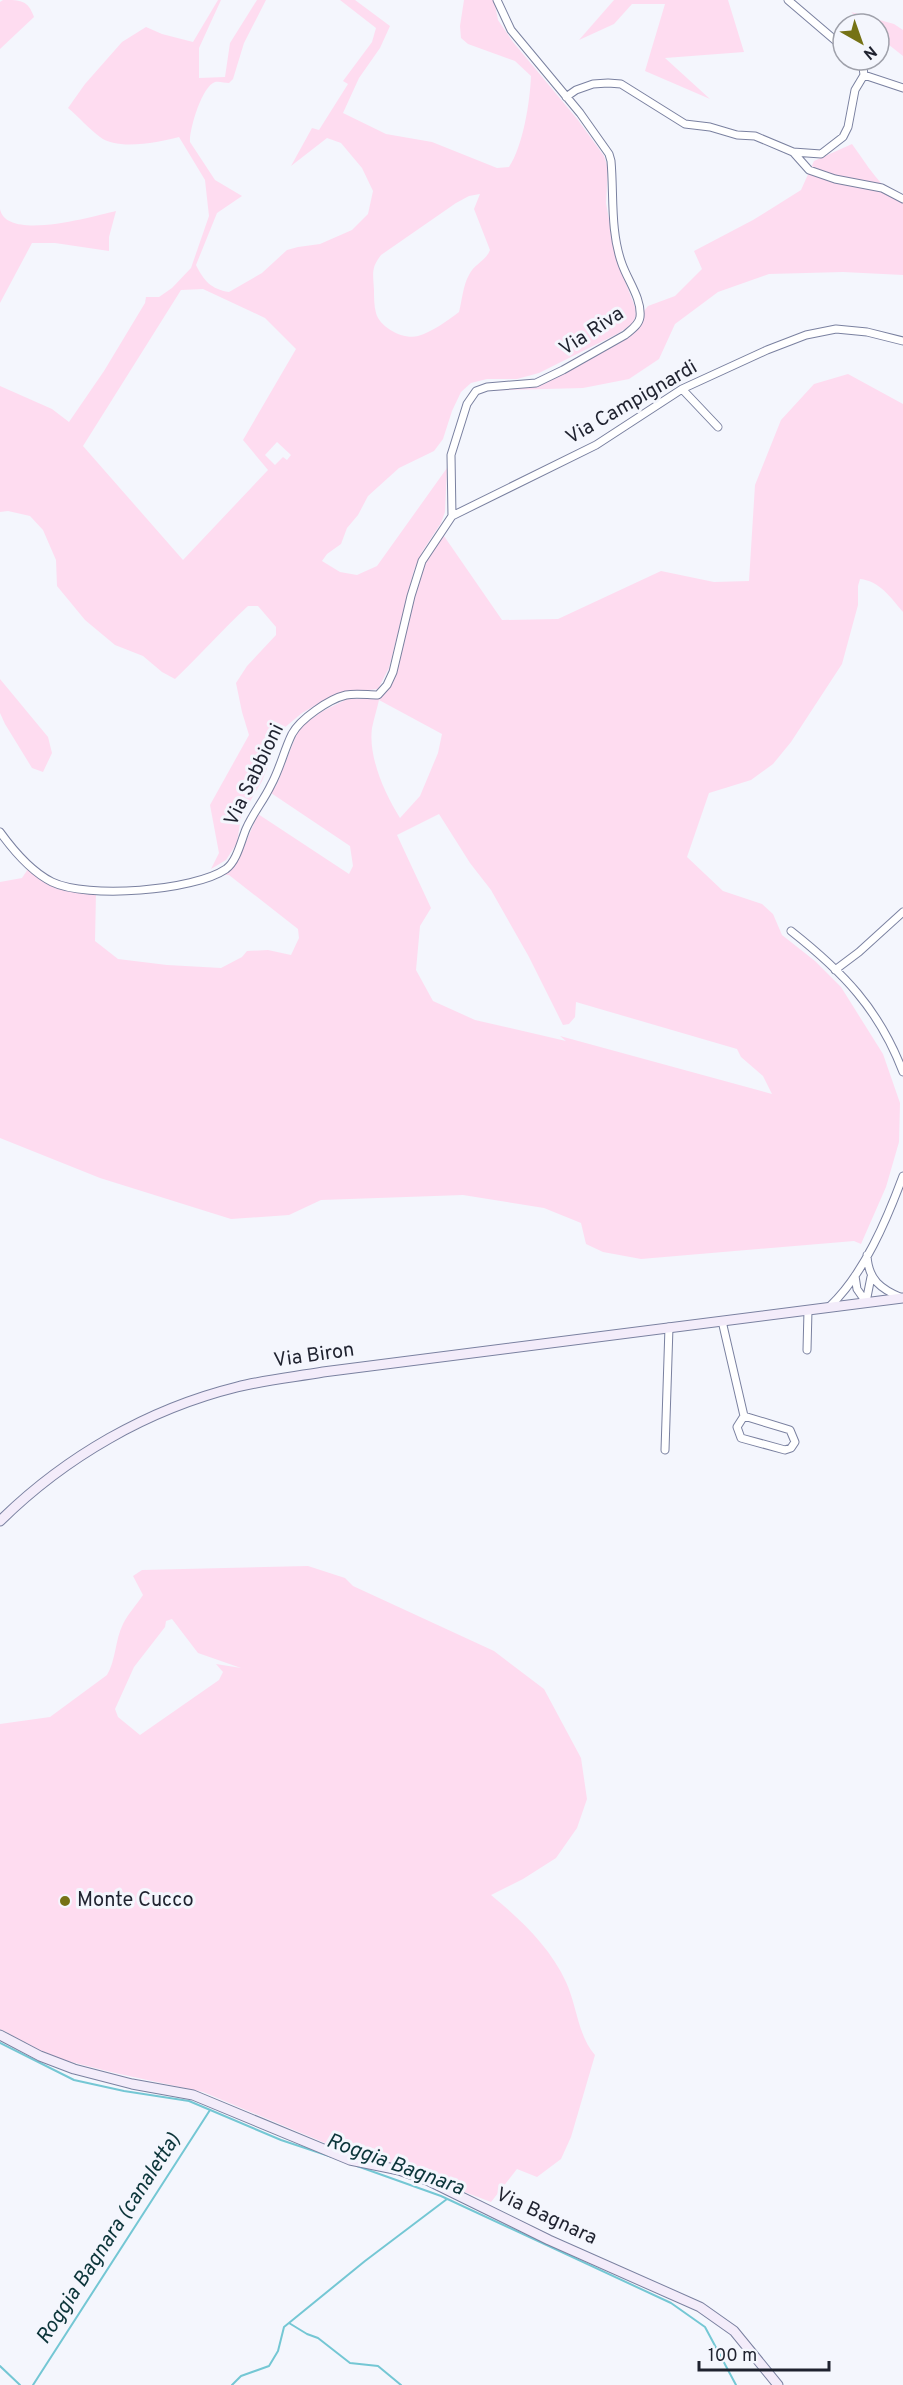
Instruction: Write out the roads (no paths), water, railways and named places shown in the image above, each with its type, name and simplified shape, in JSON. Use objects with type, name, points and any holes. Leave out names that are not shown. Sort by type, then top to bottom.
[{"type":"street","name":"Via Riva","points":[[452,516],[451,455],[467,404],[476,391],[487,387],[525,384],[545,379],[625,335],[638,322],[640,316],[639,303],[618,249],[609,154],[511,30],[497,0]]},
{"type":"street","points":[[788,0],[831,37]]},
{"type":"street","points":[[566,97],[576,90],[593,84],[621,84],[685,124],[710,127],[737,135],[755,136],[793,152],[820,154],[843,137],[848,127],[855,90],[864,72]]},
{"type":"street","points":[[864,75],[903,88]]},
{"type":"street","points":[[793,152],[809,170],[835,178],[867,183],[903,199]]},
{"type":"street","name":"Via Campignardi","points":[[452,516],[596,445],[682,388],[767,350],[806,336],[836,329],[867,332],[903,341]]},
{"type":"street","points":[[682,388],[718,427]]},
{"type":"street","name":"Via Sabbioni","points":[[0,832],[36,870],[50,881],[63,886],[112,891],[154,890],[211,876],[226,869],[232,862],[250,819],[271,786],[297,725],[338,698],[347,695],[378,695],[387,685],[393,672],[422,561],[452,516]]},
{"type":"street","points":[[835,970],[859,952],[903,912]]},
{"type":"street","points":[[791,931],[858,992],[878,1020],[896,1053],[903,1072]]},
{"type":"street","points":[[830,1306],[855,1276],[867,1255],[903,1176]]},
{"type":"street","points":[[866,1302],[871,1277],[867,1255]]},
{"type":"street","points":[[855,1276],[857,1289],[866,1302]]},
{"type":"street","points":[[871,1277],[887,1292],[903,1298]]},
{"type":"street","name":"Via Biron","points":[[0,1521],[40,1485],[95,1446],[166,1410],[236,1387],[323,1372],[903,1298]]},
{"type":"street","points":[[807,1350],[808,1310]]},
{"type":"street","points":[[722,1321],[744,1416],[736,1427],[741,1438],[785,1450],[791,1448],[795,1442],[790,1430],[744,1416]]},
{"type":"street","points":[[665,1450],[669,1328]]},
{"type":"street","name":"Via Bagnara","points":[[0,2035],[34,2053],[74,2069],[132,2084],[178,2090],[350,2160],[399,2170],[427,2180],[549,2240],[706,2310],[743,2340],[778,2385]]},
{"type":"waterway","name":"Roggia Bagnara","points":[[0,2043],[74,2080],[124,2091],[189,2101],[281,2140],[332,2157]]},
{"type":"waterway","name":"Roggia Bagnara (canaletta)","points":[[33,2385],[210,2110]]},
{"type":"waterway","name":"Roggia Bagnara","points":[[357,2166],[441,2196],[671,2303],[705,2327],[736,2385]]},
{"type":"waterway","points":[[232,2385],[241,2376],[269,2366],[278,2351],[284,2327],[365,2261],[447,2199]]},
{"type":"waterway","points":[[289,2323],[318,2338],[350,2363],[378,2366],[401,2385]]},
{"type":"waterway","points":[[0,2366],[20,2385]]},
{"type":"place","name":"Monte Cucco","points":[[65,1901]]}]
